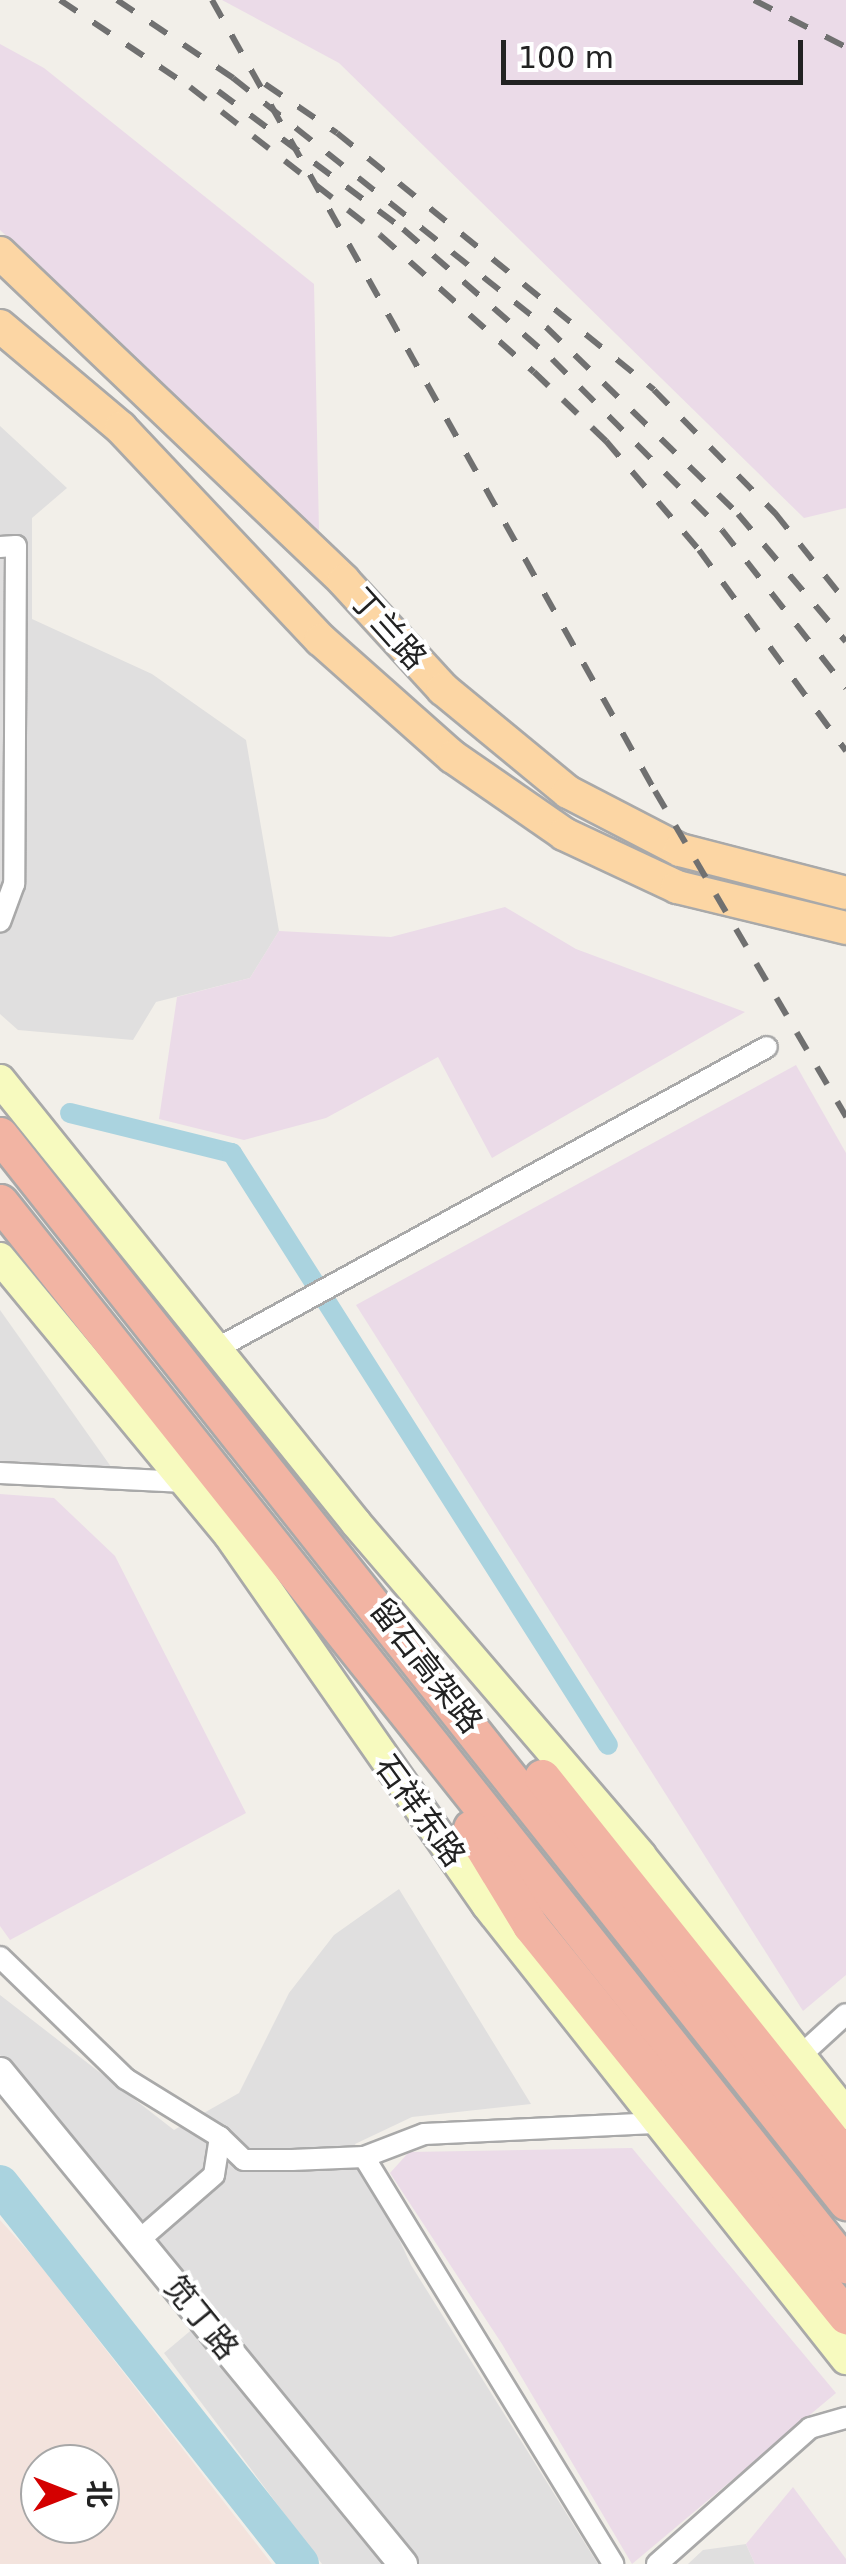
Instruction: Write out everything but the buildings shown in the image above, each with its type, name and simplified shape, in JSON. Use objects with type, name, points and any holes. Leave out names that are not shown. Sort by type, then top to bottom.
[{"type":"highway","name":"留石高架路","points":[[0,1135],[430,1670],[845,2201]]},
{"type":"highway","name":"留石高架路","points":[[0,1202],[404,1716],[846,2265]]},
{"type":"highway","points":[[430,1670],[523,1754],[846,2158]]},
{"type":"highway","points":[[404,1716],[530,1925],[846,2316]]},
{"type":"main road","name":"丁兰路","points":[[0,252],[344,581],[443,689],[568,792],[680,850],[846,893]]},
{"type":"main road","name":"丁兰路","points":[[0,326],[121,428],[321,640],[453,757],[564,834],[677,888],[846,928]]},
{"type":"main road","points":[[0,1080],[216,1349],[846,2114]]},
{"type":"main road","name":"石祥东路","points":[[0,1258],[185,1482],[487,1904],[846,2359]]},
{"type":"street","points":[[0,546],[16,546],[16,586],[14,884],[0,922]]},
{"type":"street","points":[[216,1349],[767,1046]]},
{"type":"street","points":[[0,1473],[185,1482]]},
{"type":"street","points":[[0,1957],[126,2078],[220,2136],[244,2160],[364,2157],[424,2134],[660,2122]]},
{"type":"street","points":[[800,2056],[846,2014]]},
{"type":"street","name":"笕丁路","points":[[0,2072],[404,2564]]},
{"type":"street","points":[[138,2241],[214,2175],[220,2136]]},
{"type":"street","points":[[364,2157],[613,2564]]},
{"type":"street","points":[[665,2562],[810,2428],[846,2418]]},
{"type":"shaded area","points":[[222,0],[846,0],[846,508],[804,518],[339,63]]},
{"type":"shaded area","points":[[0,44],[44,68],[314,284],[319,532],[0,230]]},
{"type":"shaded area","points":[[0,426],[67,488],[32,518],[32,619],[152,674],[246,740],[279,931],[250,978],[156,1002],[133,1040],[18,1030],[0,1014]]},
{"type":"shaded area","points":[[505,907],[576,949],[745,1012],[492,1158],[438,1057],[326,1118],[244,1140],[159,1119],[177,997],[250,978],[279,931],[391,937]]},
{"type":"shaded area","points":[[796,1065],[846,1153],[846,1975],[803,2011],[356,1305]]},
{"type":"shaded area","points":[[0,1310],[114,1471],[0,1461]]},
{"type":"shaded area","points":[[0,1494],[54,1498],[115,1556],[246,1813],[10,1940],[0,1926]]},
{"type":"shaded area","points":[[399,1889],[531,2104],[412,2117],[355,2144],[411,2265],[598,2564],[322,2564],[164,2353],[214,2311],[0,2055],[0,1995],[174,2130],[239,2093],[289,1993],[334,1935]]},
{"type":"shaded area","points":[[632,2148],[836,2393],[632,2564],[502,2344],[390,2173],[409,2152]]},
{"type":"shaded area","points":[[0,2220],[37,2261],[272,2564],[0,2564]]},
{"type":"shaded area","points":[[793,2487],[846,2564],[755,2564],[746,2544]]},
{"type":"shaded area","points":[[746,2544],[755,2564],[688,2564],[703,2550]]},
{"type":"waterway","points":[[70,1113],[232,1153],[608,1745]]},
{"type":"waterway","points":[[0,2184],[300,2564]]},
{"type":"railway","points":[[60,0],[190,87],[380,235],[534,372],[606,441],[699,550],[846,751]]},
{"type":"railway","points":[[117,0],[233,78],[546,327],[738,514],[846,642]]},
{"type":"railway","points":[[212,0],[655,791],[846,1117]]},
{"type":"railway","points":[[754,0],[846,47]]},
{"type":"railway","points":[[265,84],[337,133],[654,390],[775,513],[846,602]]},
{"type":"railway","points":[[218,91],[403,229],[552,359],[722,530],[846,688]]}]
